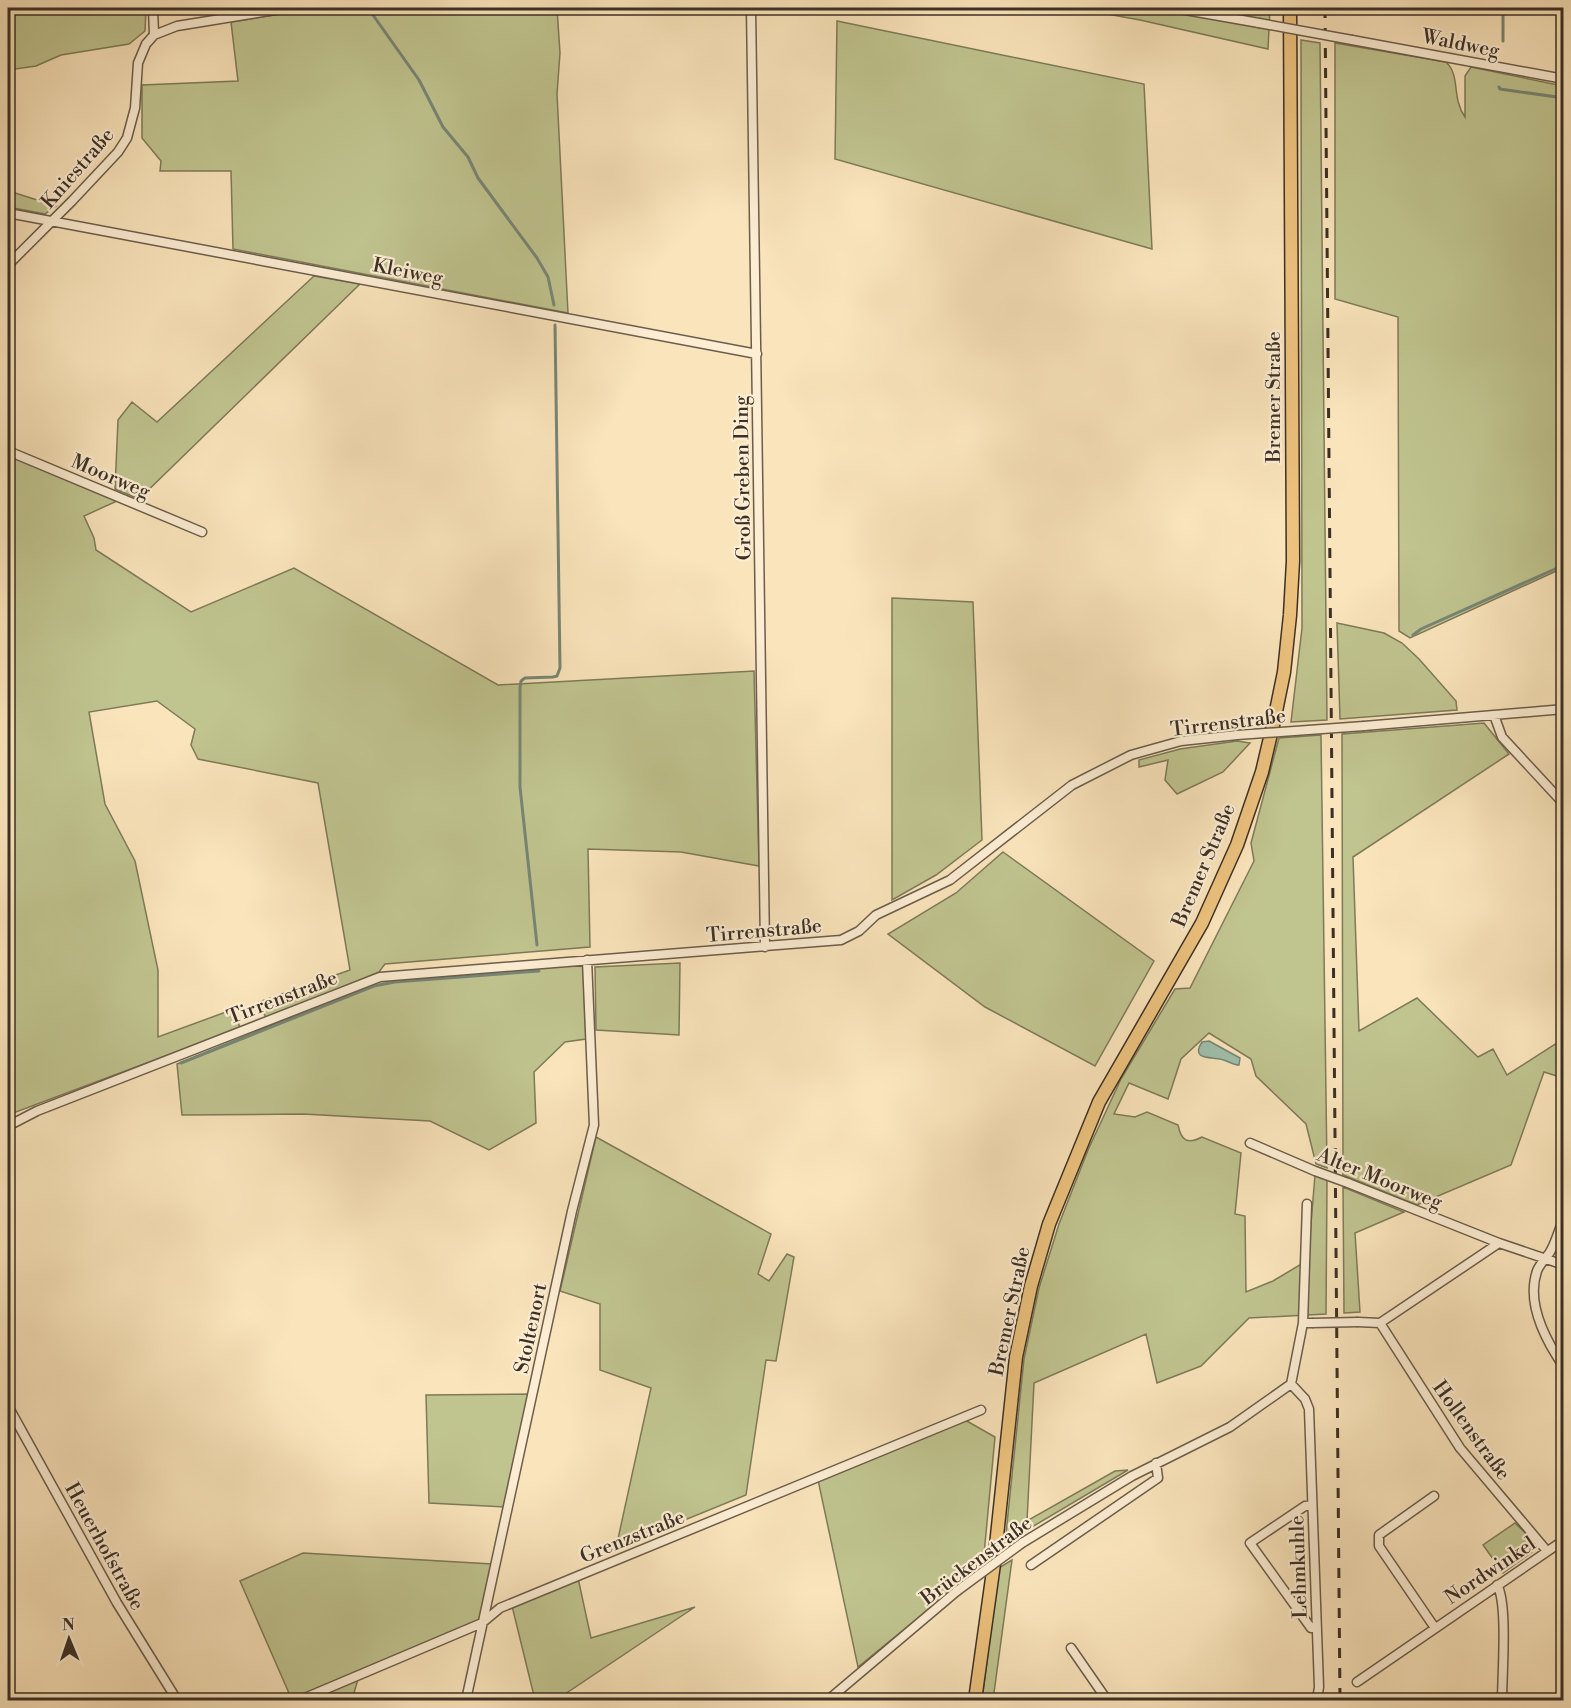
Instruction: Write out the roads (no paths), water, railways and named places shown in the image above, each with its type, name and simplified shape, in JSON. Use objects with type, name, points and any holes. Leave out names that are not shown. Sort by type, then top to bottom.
[{"type":"main road","name":"Bremer Straße","points":[[975,1701],[994,1564],[1016,1357],[1030,1286],[1049,1224],[1099,1102],[1202,923],[1237,845],[1262,772],[1284,672],[1293,561],[1290,8]]},
{"type":"street","points":[[153,8],[154,35],[177,26],[288,8]]},
{"type":"street","name":"Groß Greben Ding","points":[[751,8],[765,947]]},
{"type":"street","name":"Waldweg","points":[[1174,8],[1563,79]]},
{"type":"street","name":"Kniestraße","points":[[8,265],[53,222],[118,152],[127,138],[135,108],[138,63],[146,44],[154,35]]},
{"type":"street","name":"Kleiweg","points":[[8,213],[757,354]]},
{"type":"street","name":"Moorweg","points":[[8,451],[202,532]]},
{"type":"street","name":"Tirrenstraße","points":[[8,1126],[37,1111],[380,977],[841,940],[859,931],[876,915],[950,880],[1072,784],[1131,756],[1181,741],[1563,709]]},
{"type":"street","points":[[1494,715],[1502,737],[1563,804]]},
{"type":"street","name":"Stoltenort","points":[[466,1701],[572,1211],[594,1125],[587,960]]},
{"type":"street","name":"Alter Moorweg","points":[[1250,1143],[1499,1243]]},
{"type":"street","points":[[1291,1384],[1307,1323],[1307,1204]]},
{"type":"street","points":[[1563,1218],[1552,1250],[1537,1271],[1535,1295],[1538,1316],[1550,1347],[1563,1367]]},
{"type":"street","points":[[1307,1323],[1380,1323],[1499,1243],[1563,1265]]},
{"type":"street","name":"Hollenstraße","points":[[1380,1323],[1460,1448],[1547,1551]]},
{"type":"street","name":"Brückenstraße","points":[[828,1701],[957,1592],[1022,1543],[1156,1463],[1230,1427],[1291,1384]]},
{"type":"street","name":"Lehmkuhle","points":[[1291,1384],[1305,1399],[1309,1409],[1319,1687],[1317,1701]]},
{"type":"street","name":"Heuerhofstraße","points":[[8,1406],[117,1603],[177,1701]]},
{"type":"street","name":"Grenzstraße","points":[[300,1701],[482,1623],[500,1608],[981,1410]]},
{"type":"street","name":"Brückenstraße","points":[[1031,1565],[1158,1478],[1156,1463]]},
{"type":"street","name":"Nordwinkel","points":[[1434,1496],[1379,1535],[1379,1546],[1435,1628]]},
{"type":"street","name":"Lehmkuhle","points":[[1312,1505],[1305,1506],[1250,1543],[1311,1628],[1317,1628]]},
{"type":"street","name":"Nordwinkel","points":[[1357,1682],[1563,1540]]},
{"type":"street","points":[[1497,1585],[1501,1591],[1503,1609],[1502,1701]]},
{"type":"street","points":[[1071,1648],[1107,1701]]},
{"type":"waterway","points":[[368,8],[419,80],[443,127],[468,157],[478,178],[537,258],[548,277],[554,305]]},
{"type":"waterway","points":[[1503,8],[1503,41]]},
{"type":"waterway","points":[[1499,87],[1500,89],[1564,98]]},
{"type":"waterway","points":[[537,945],[520,787],[520,688],[521,681],[525,678],[557,676],[560,668],[555,325]]},
{"type":"waterway","points":[[1413,635],[1421,629],[1564,565]]},
{"type":"waterway","points":[[181,1063],[374,986],[395,982],[539,971]]},
{"type":"railway","points":[[1325,8],[1340,1700]]}]
